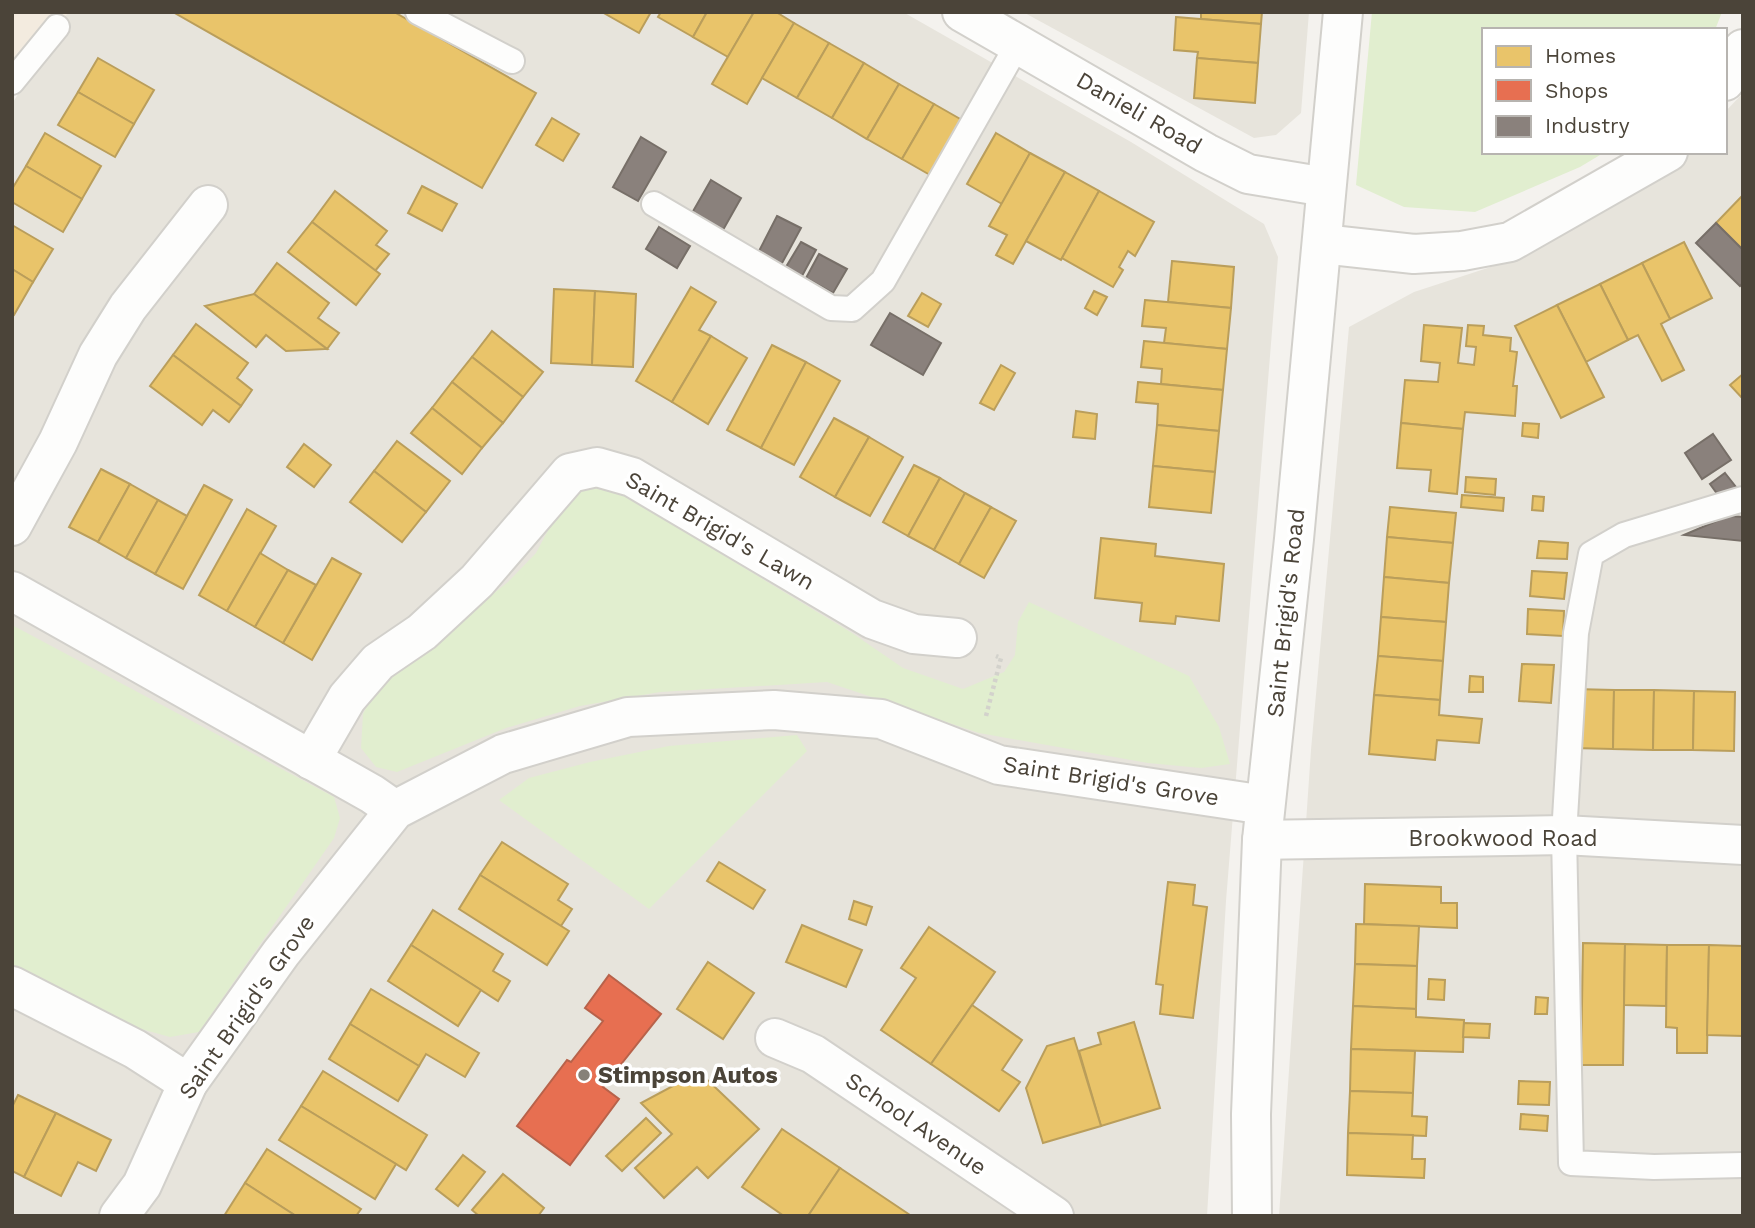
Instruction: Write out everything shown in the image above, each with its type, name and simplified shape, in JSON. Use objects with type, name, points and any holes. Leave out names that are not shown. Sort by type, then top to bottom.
[{"type":"street","name":"Danieli Road","points":[[962,12],[1206,153],[1248,174],[1326,187]]},
{"type":"street","name":"Saint Brigid's Road","points":[[1252,1216],[1251,1114],[1264,822],[1294,539],[1343,12]]},
{"type":"street","points":[[1727,77],[1743,49]]},
{"type":"street","points":[[1322,244],[1414,254],[1462,251],[1510,242],[1664,154]]},
{"type":"street","points":[[12,526],[58,442],[98,355],[128,307],[208,205]]},
{"type":"street","name":"Saint Brigid's Lawn","points":[[311,760],[347,698],[378,662],[422,632],[477,581],[570,473],[597,467],[632,477],[872,619],[914,634],[957,639]]},
{"type":"street","points":[[12,590],[395,810]]},
{"type":"street","name":"Saint Brigid's Grove","points":[[120,1216],[142,1185],[188,1083],[281,953],[395,810],[502,754],[628,717],[774,710],[881,719],[999,765],[1264,822]]},
{"type":"street","name":"Brookwood Road","points":[[1264,822],[1743,845]]},
{"type":"street","points":[[12,986],[135,1049],[188,1083]]},
{"type":"street","name":"School Avenue","points":[[775,1038],[813,1054],[1054,1216]]},
{"type":"lane","points":[[418,12],[512,61]]},
{"type":"lane","points":[[12,82],[57,27]]},
{"type":"lane","points":[[654,204],[831,308],[852,309],[883,281],[1018,44]]},
{"type":"lane","points":[[1743,499],[1624,536],[1591,554],[1576,633],[1564,835],[1571,1163],[1654,1167],[1743,1165]]},
{"type":"path","points":[[957,639],[1000,658],[976,755]]},
{"type":"shaded area","points":[[12,12],[68,13],[12,81]]},
{"type":"shaded area","points":[[67,12],[903,12],[1131,142],[1264,224],[1278,257],[1226,901],[1207,1216],[12,1216],[12,104]]},
{"type":"shaded area","points":[[1023,12],[1309,12],[1301,113],[1276,135],[1254,138]]},
{"type":"shaded area","points":[[1743,93],[1743,1216],[1279,1216],[1311,750],[1349,327],[1414,292],[1509,261],[1672,172],[1688,154],[1727,154],[1727,110]]},
{"type":"green space","points":[[1372,12],[1722,12],[1716,28],[1482,28],[1482,154],[1602,154],[1580,167],[1475,212],[1404,207],[1356,185]]},
{"type":"green space","points":[[607,485],[852,633],[903,668],[963,689],[1004,672],[1015,655],[1018,622],[1029,602],[1189,676],[1219,727],[1230,764],[1201,768],[1148,763],[979,733],[827,682],[660,692],[580,706],[506,728],[397,772],[376,767],[361,748],[363,714],[376,687],[508,582],[536,553],[554,519],[579,489]]},
{"type":"green space","points":[[12,625],[334,797],[340,818],[334,838],[199,1032],[170,1037],[134,1027],[12,965]]},
{"type":"green space","points":[[797,735],[807,751],[649,909],[499,800],[529,778],[590,762],[669,746]]},
{"type":"building: Homes","points":[[173,12],[394,12],[536,93],[482,188]]},
{"type":"building: Homes","points":[[602,12],[651,12],[639,33]]},
{"type":"building: Homes","points":[[661,12],[707,12],[693,37],[658,17]]},
{"type":"building: Homes","points":[[707,12],[754,12],[728,57],[693,37]]},
{"type":"building: Homes","points":[[754,12],[776,12],[794,23],[747,104],[712,84]]},
{"type":"building: Homes","points":[[1201,12],[1262,12],[1261,24],[1201,19]]},
{"type":"building: Homes","points":[[1176,17],[1261,24],[1258,63],[1197,58],[1198,52],[1174,50]]},
{"type":"building: Homes","points":[[794,23],[829,43],[797,98],[762,78]]},
{"type":"building: Homes","points":[[829,43],[864,63],[832,118],[797,98]]},
{"type":"building: Homes","points":[[98,58],[154,90],[134,124],[78,92]]},
{"type":"building: Homes","points":[[1197,58],[1258,63],[1255,103],[1194,98]]},
{"type":"building: Homes","points":[[864,63],[899,84],[867,139],[832,118]]},
{"type":"building: Homes","points":[[899,84],[934,104],[902,159],[867,139]]},
{"type":"building: Homes","points":[[78,92],[134,124],[115,157],[58,125]]},
{"type":"building: Homes","points":[[934,104],[969,124],[937,179],[902,159]]},
{"type":"building: Homes","points":[[552,118],[579,134],[563,161],[536,145]]},
{"type":"building: Homes","points":[[45,133],[101,166],[82,199],[26,166]]},
{"type":"building: Homes","points":[[996,133],[1030,153],[1002,204],[967,184]]},
{"type":"building: Homes","points":[[1030,153],[1065,172],[1013,264],[996,255],[1007,235],[989,226]]},
{"type":"building: Homes","points":[[26,166],[82,199],[63,232],[12,202],[12,189]]},
{"type":"building: Homes","points":[[1065,172],[1099,191],[1061,260],[1026,241]]},
{"type":"building: Homes","points":[[422,186],[457,204],[442,231],[408,213]]},
{"type":"building: Homes","points":[[335,191],[387,231],[376,245],[389,254],[375,271],[312,222]]},
{"type":"building: Homes","points":[[1099,191],[1154,222],[1135,256],[1128,251],[1119,267],[1123,270],[1113,287],[1062,258]]},
{"type":"building: Homes","points":[[1743,195],[1743,250],[1716,223]]},
{"type":"building: Homes","points":[[312,222],[380,274],[356,305],[288,252]]},
{"type":"building: Homes","points":[[12,225],[53,249],[33,282],[12,269]]},
{"type":"building: Homes","points":[[1684,242],[1712,298],[1670,319],[1642,263]]},
{"type":"building: Homes","points":[[1172,261],[1234,267],[1231,308],[1168,302]]},
{"type":"building: Homes","points":[[277,263],[329,303],[318,318],[339,333],[327,349],[254,294]]},
{"type":"building: Homes","points":[[1642,263],[1670,319],[1661,324],[1684,370],[1662,381],[1638,335],[1628,340],[1600,284]]},
{"type":"building: Homes","points":[[12,269],[33,282],[14,315],[12,314]]},
{"type":"building: Homes","points":[[1600,284],[1628,340],[1586,362],[1557,305]]},
{"type":"building: Homes","points":[[691,287],[716,302],[699,330],[711,336],[672,402],[636,381]]},
{"type":"building: Homes","points":[[554,289],[595,291],[592,365],[551,363]]},
{"type":"building: Homes","points":[[595,291],[636,294],[633,367],[592,365]]},
{"type":"building: Homes","points":[[1094,291],[1107,297],[1097,315],[1085,308]]},
{"type":"building: Homes","points":[[922,293],[941,304],[928,327],[908,316]]},
{"type":"building: Homes","points":[[254,294],[327,349],[286,351],[266,335],[256,347],[205,306]]},
{"type":"building: Homes","points":[[1145,300],[1231,308],[1227,349],[1164,343],[1166,328],[1142,326]]},
{"type":"building: Homes","points":[[1557,305],[1604,397],[1561,418],[1515,326]]},
{"type":"building: Homes","points":[[196,324],[248,363],[237,378],[252,390],[241,406],[173,355]]},
{"type":"building: Homes","points":[[1424,325],[1462,328],[1458,363],[1474,365],[1476,347],[1466,346],[1468,325],[1484,326],[1483,335],[1511,338],[1510,351],[1517,352],[1513,386],[1517,386],[1515,416],[1465,412],[1463,429],[1401,423],[1405,380],[1438,382],[1440,363],[1421,361]]},
{"type":"building: Homes","points":[[492,331],[543,372],[523,397],[472,357]]},
{"type":"building: Homes","points":[[711,336],[747,358],[708,424],[672,402]]},
{"type":"building: Homes","points":[[1144,341],[1227,349],[1223,390],[1161,384],[1162,369],[1141,367]]},
{"type":"building: Homes","points":[[772,345],[806,362],[761,448],[727,430]]},
{"type":"building: Homes","points":[[173,355],[241,406],[229,422],[213,410],[202,425],[150,386]]},
{"type":"building: Homes","points":[[472,357],[523,397],[503,423],[452,382]]},
{"type":"building: Homes","points":[[806,362],[840,381],[794,465],[761,448]]},
{"type":"building: Homes","points":[[1001,365],[1015,373],[994,410],[980,403]]},
{"type":"building: Homes","points":[[1743,374],[1743,399],[1730,385]]},
{"type":"building: Homes","points":[[452,382],[503,423],[482,448],[432,408]]},
{"type":"building: Homes","points":[[1138,382],[1223,390],[1219,431],[1157,425],[1158,404],[1136,402]]},
{"type":"building: Homes","points":[[432,408],[482,448],[462,474],[411,433]]},
{"type":"building: Homes","points":[[1076,411],[1097,414],[1095,439],[1073,437]]},
{"type":"building: Homes","points":[[834,418],[869,437],[835,497],[800,477]]},
{"type":"building: Homes","points":[[1401,423],[1463,429],[1457,494],[1429,491],[1431,470],[1397,468]]},
{"type":"building: Homes","points":[[1523,423],[1539,424],[1538,438],[1522,436]]},
{"type":"building: Homes","points":[[1157,425],[1219,431],[1215,472],[1153,466]]},
{"type":"building: Homes","points":[[869,437],[903,457],[870,516],[835,497]]},
{"type":"building: Homes","points":[[397,441],[450,481],[426,512],[374,471]]},
{"type":"building: Homes","points":[[304,444],[331,465],[314,487],[287,467]]},
{"type":"building: Homes","points":[[914,465],[940,478],[908,536],[883,522]]},
{"type":"building: Homes","points":[[1153,466],[1215,472],[1211,513],[1149,507]]},
{"type":"building: Homes","points":[[101,469],[130,484],[98,542],[69,527]]},
{"type":"building: Homes","points":[[374,471],[426,512],[402,542],[350,502]]},
{"type":"building: Homes","points":[[1466,477],[1496,479],[1495,495],[1465,492]]},
{"type":"building: Homes","points":[[940,478],[965,493],[934,550],[908,536]]},
{"type":"building: Homes","points":[[130,484],[158,500],[126,558],[98,542]]},
{"type":"building: Homes","points":[[204,485],[232,500],[183,589],[155,574]]},
{"type":"building: Homes","points":[[965,493],[991,507],[959,564],[934,550]]},
{"type":"building: Homes","points":[[1462,495],[1504,498],[1503,511],[1461,507]]},
{"type":"building: Homes","points":[[1533,496],[1544,497],[1543,511],[1532,510]]},
{"type":"building: Homes","points":[[158,500],[187,516],[155,574],[126,558]]},
{"type":"building: Homes","points":[[991,507],[1016,521],[984,578],[959,564]]},
{"type":"building: Homes","points":[[1390,507],[1456,513],[1453,543],[1387,537]]},
{"type":"building: Homes","points":[[247,509],[276,526],[227,611],[199,595]]},
{"type":"building: Homes","points":[[1387,537],[1453,543],[1449,583],[1384,577]]},
{"type":"building: Homes","points":[[1101,538],[1156,544],[1155,556],[1224,564],[1219,621],[1176,616],[1175,624],[1140,621],[1142,603],[1095,598]]},
{"type":"building: Homes","points":[[1539,541],[1568,543],[1567,559],[1537,558]]},
{"type":"building: Homes","points":[[260,553],[288,570],[255,627],[227,611]]},
{"type":"building: Homes","points":[[332,558],[361,574],[312,660],[283,643]]},
{"type":"building: Homes","points":[[288,570],[316,585],[283,643],[255,627]]},
{"type":"building: Homes","points":[[1532,571],[1567,573],[1564,599],[1530,596]]},
{"type":"building: Homes","points":[[1384,577],[1449,583],[1446,622],[1381,617]]},
{"type":"building: Homes","points":[[1528,609],[1564,611],[1563,636],[1527,634]]},
{"type":"building: Homes","points":[[1381,617],[1446,622],[1443,661],[1378,656]]},
{"type":"building: Homes","points":[[1378,656],[1443,661],[1440,700],[1374,695]]},
{"type":"building: Homes","points":[[1522,664],[1554,665],[1551,703],[1519,701]]},
{"type":"building: Homes","points":[[1470,676],[1483,677],[1483,692],[1469,692]]},
{"type":"building: Homes","points":[[1574,689],[1614,690],[1613,749],[1573,748]]},
{"type":"building: Homes","points":[[1614,690],[1654,690],[1653,750],[1613,749]]},
{"type":"building: Homes","points":[[1654,690],[1694,691],[1693,750],[1653,750]]},
{"type":"building: Homes","points":[[1694,691],[1735,692],[1734,751],[1693,750]]},
{"type":"building: Homes","points":[[1374,695],[1440,700],[1439,715],[1482,719],[1479,743],[1437,740],[1435,760],[1369,754]]},
{"type":"building: Homes","points":[[502,842],[568,884],[558,900],[572,909],[561,926],[480,875]]},
{"type":"building: Homes","points":[[719,862],[765,890],[753,909],[707,881]]},
{"type":"building: Homes","points":[[480,875],[569,931],[547,965],[459,909]]},
{"type":"building: Homes","points":[[1168,882],[1195,885],[1193,905],[1207,907],[1193,1018],[1160,1014],[1163,985],[1156,984]]},
{"type":"building: Homes","points":[[1365,884],[1441,887],[1441,903],[1457,903],[1457,928],[1364,924]]},
{"type":"building: Homes","points":[[854,901],[872,907],[866,925],[849,919]]},
{"type":"building: Homes","points":[[433,910],[503,954],[493,971],[510,981],[498,1001],[411,945]]},
{"type":"building: Homes","points":[[1356,924],[1419,926],[1417,966],[1355,964]]},
{"type":"building: Homes","points":[[802,925],[862,950],[846,987],[786,962]]},
{"type":"building: Homes","points":[[929,927],[995,972],[931,1064],[881,1030],[916,978],[901,968]]},
{"type":"building: Homes","points":[[1583,943],[1625,944],[1623,1065],[1581,1065]]},
{"type":"building: Homes","points":[[1625,944],[1667,945],[1666,1006],[1624,1005]]},
{"type":"building: Homes","points":[[411,945],[481,990],[458,1026],[388,981]]},
{"type":"building: Homes","points":[[1667,945],[1709,945],[1707,1053],[1677,1053],[1677,1028],[1666,1027]]},
{"type":"building: Homes","points":[[1709,945],[1743,946],[1743,1036],[1707,1035]]},
{"type":"building: Homes","points":[[708,962],[754,993],[723,1039],[677,1009]]},
{"type":"building: Homes","points":[[1355,964],[1417,966],[1416,1009],[1353,1006]]},
{"type":"building: Homes","points":[[1429,979],[1445,980],[1444,1000],[1428,999]]},
{"type":"building: Homes","points":[[371,989],[479,1053],[465,1077],[426,1054],[419,1066],[350,1024]]},
{"type":"building: Homes","points":[[1536,997],[1548,998],[1547,1014],[1535,1014]]},
{"type":"building: Homes","points":[[972,1005],[1022,1040],[1002,1070],[1020,1082],[999,1111],[931,1064]]},
{"type":"building: Homes","points":[[1353,1006],[1416,1009],[1416,1017],[1464,1020],[1463,1052],[1351,1049]]},
{"type":"building: Homes","points":[[1134,1022],[1160,1108],[1101,1126],[1079,1051],[1101,1044],[1098,1033]]},
{"type":"building: Homes","points":[[1464,1023],[1490,1024],[1489,1038],[1463,1037]]},
{"type":"building: Homes","points":[[350,1024],[419,1066],[398,1101],[329,1059]]},
{"type":"building: Homes","points":[[1074,1038],[1101,1126],[1043,1143],[1026,1088],[1047,1046]]},
{"type":"building: Homes","points":[[1351,1049],[1415,1051],[1413,1093],[1350,1091]]},
{"type":"building: Homes","points":[[323,1071],[427,1135],[406,1170],[301,1106]]},
{"type":"building: Homes","points":[[699,1072],[759,1129],[708,1178],[697,1167],[664,1198],[635,1168],[672,1134],[641,1103]]},
{"type":"building: Homes","points":[[1519,1081],[1550,1082],[1549,1105],[1518,1104]]},
{"type":"building: Homes","points":[[1350,1091],[1413,1093],[1412,1116],[1427,1117],[1426,1136],[1348,1133]]},
{"type":"building: Homes","points":[[18,1095],[56,1113],[24,1177],[12,1171],[12,1107]]},
{"type":"building: Homes","points":[[301,1106],[396,1164],[375,1199],[279,1140]]},
{"type":"building: Homes","points":[[56,1113],[111,1140],[96,1171],[78,1162],[61,1196],[24,1177]]},
{"type":"building: Homes","points":[[1521,1114],[1548,1116],[1547,1131],[1520,1129]]},
{"type":"building: Homes","points":[[646,1118],[661,1133],[622,1171],[606,1156]]},
{"type":"building: Homes","points":[[782,1129],[840,1168],[808,1216],[784,1216],[742,1187]]},
{"type":"building: Homes","points":[[1348,1133],[1413,1135],[1412,1159],[1425,1159],[1424,1178],[1347,1175]]},
{"type":"building: Homes","points":[[267,1149],[361,1209],[356,1216],[296,1216],[245,1183]]},
{"type":"building: Homes","points":[[463,1155],[485,1172],[458,1206],[436,1189]]},
{"type":"building: Homes","points":[[840,1168],[910,1215],[910,1216],[808,1216]]},
{"type":"building: Homes","points":[[503,1174],[544,1208],[538,1216],[479,1216],[472,1210]]},
{"type":"building: Homes","points":[[245,1183],[296,1216],[224,1216]]},
{"type":"building: Shops","name":"Stimpson Autos","points":[[609,975],[661,1014],[603,1087],[619,1099],[570,1165],[517,1126],[567,1060],[571,1062],[603,1021],[585,1008]]},
{"type":"building: Industry","points":[[641,137],[666,152],[638,201],[613,187]]},
{"type":"building: Industry","points":[[711,180],[741,198],[723,230],[692,213]]},
{"type":"building: Industry","points":[[777,216],[801,228],[781,265],[758,253]]},
{"type":"building: Industry","points":[[1716,223],[1743,250],[1743,283],[1740,286],[1696,243]]},
{"type":"building: Industry","points":[[659,227],[690,246],[677,268],[646,249]]},
{"type":"building: Industry","points":[[801,242],[816,250],[802,276],[786,267]]},
{"type":"building: Industry","points":[[819,254],[847,269],[833,293],[806,278]]},
{"type":"building: Industry","points":[[890,313],[941,343],[923,375],[871,345]]},
{"type":"building: Industry","points":[[1713,434],[1731,460],[1702,479],[1685,453]]},
{"type":"building: Industry","points":[[1725,473],[1736,487],[1721,499],[1710,484]]},
{"type":"building: Industry","points":[[1728,516],[1743,517],[1743,541],[1684,535]]},
{"type":"place","name":"Stimpson Autos","points":[[584,1075]]}]
